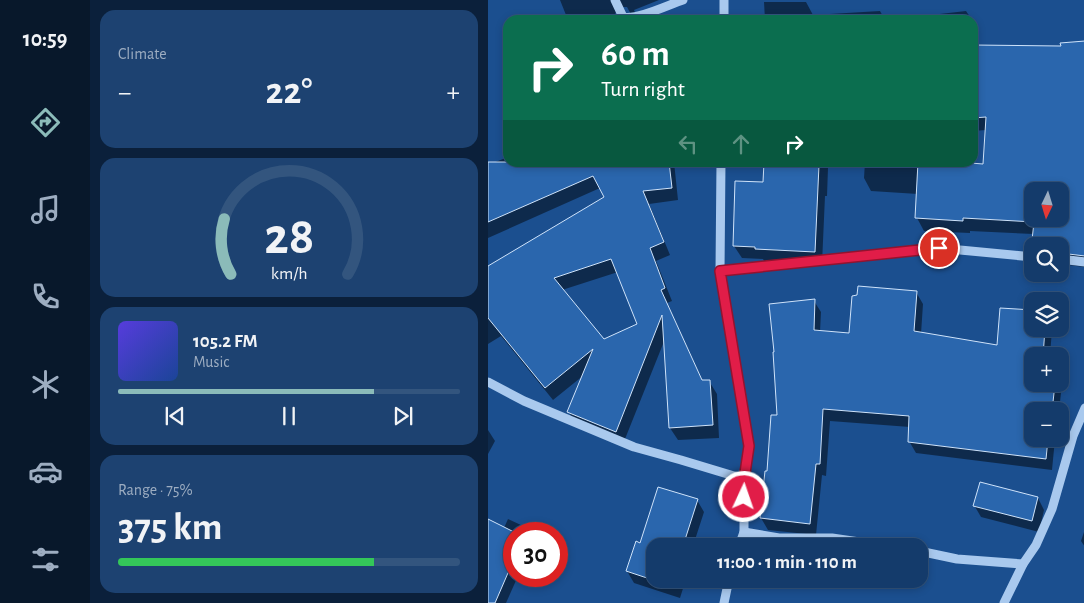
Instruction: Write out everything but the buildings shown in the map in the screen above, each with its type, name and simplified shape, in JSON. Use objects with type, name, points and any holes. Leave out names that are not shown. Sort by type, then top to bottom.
[{"type":"street","points":[[616,0],[623,15]]},
{"type":"street","points":[[640,15],[683,0]]},
{"type":"street","points":[[724,0],[724,15]]},
{"type":"street","points":[[722,167],[720,271],[749,446],[744,480],[744,532],[742,538]]},
{"type":"street","points":[[720,271],[939,248],[1024,256]]},
{"type":"street","points":[[1069,260],[1084,262]]},
{"type":"street","points":[[488,382],[524,401],[634,447],[744,480]]},
{"type":"street","points":[[1004,603],[1023,564],[1036,545],[1052,509],[1073,436],[1084,408]]},
{"type":"street","points":[[744,532],[778,538]]},
{"type":"street","points":[[928,554],[957,559],[1023,564]]},
{"type":"street","points":[[724,603],[728,588]]},
{"type":"route","points":[[744,497],[744,480],[749,446],[720,271],[939,248]]}]
